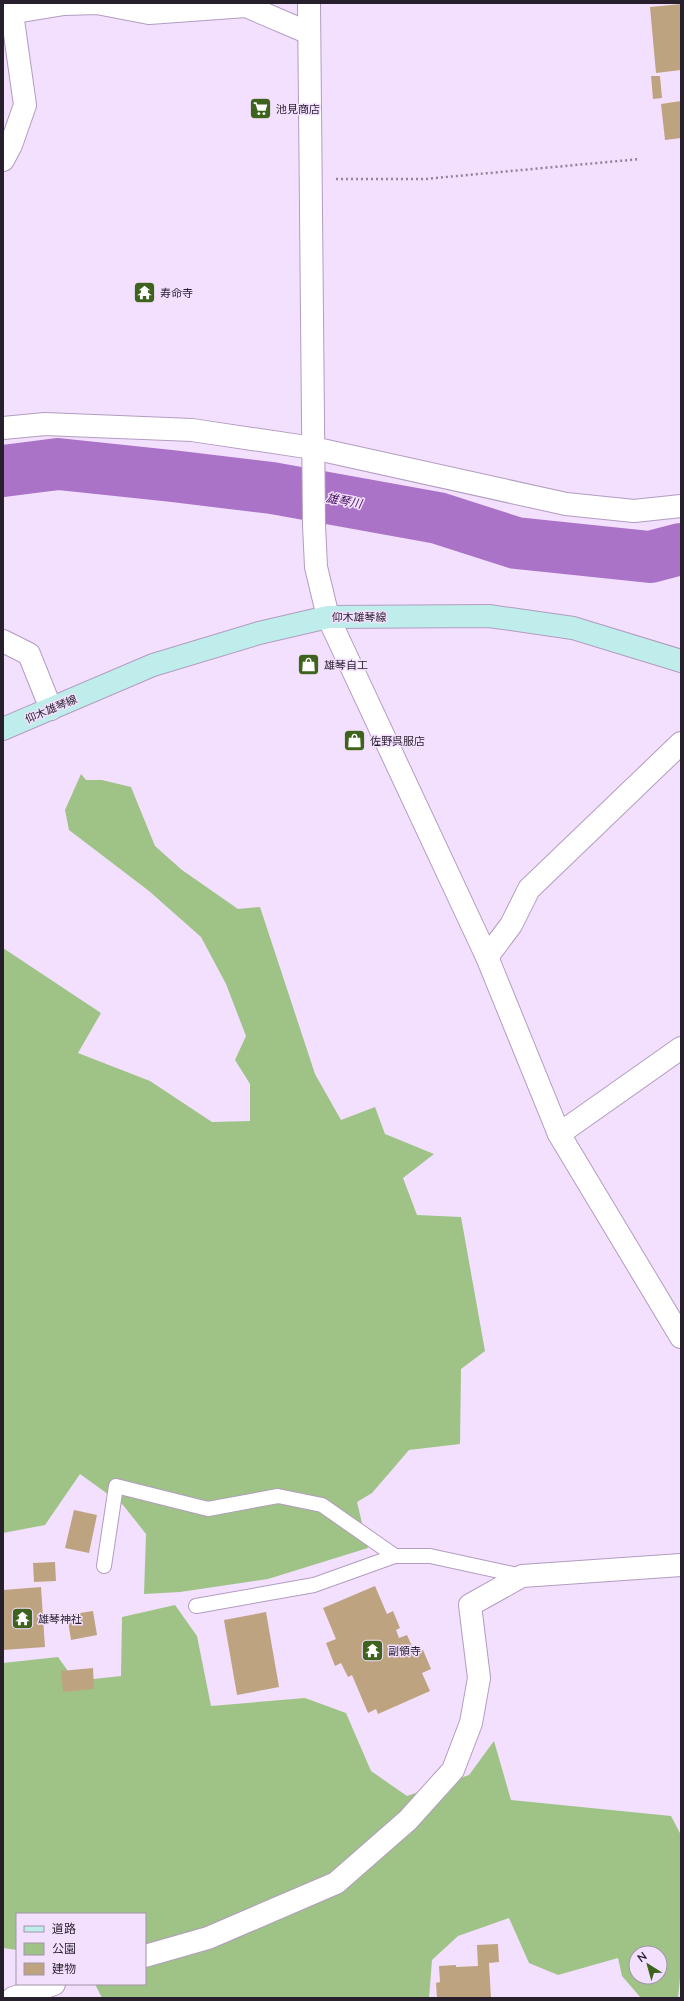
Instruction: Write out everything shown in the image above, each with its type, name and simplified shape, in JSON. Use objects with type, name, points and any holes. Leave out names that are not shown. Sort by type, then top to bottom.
[{"type":"main road","name":"仰木雄琴線","points":[[3,729],[153,665],[259,633],[328,617],[489,616],[573,628],[681,661]]},
{"type":"street","points":[[309,3],[314,526],[316,567],[328,617],[487,957],[559,1134],[681,1337]]},
{"type":"street","points":[[3,160],[11,145],[25,105],[8,14],[64,4],[97,4],[149,13],[246,6],[309,33]]},
{"type":"street","points":[[3,428],[45,424],[192,430],[566,504],[634,511],[681,506]]},
{"type":"street","points":[[3,640],[29,654],[51,709]]},
{"type":"street","points":[[487,957],[511,925],[529,889],[681,743]]},
{"type":"street","points":[[559,1134],[681,1048]]},
{"type":"street","points":[[146,1956],[208,1938],[336,1884],[408,1820],[453,1770],[471,1723],[479,1678],[470,1605],[522,1576],[681,1565]]},
{"type":"street","points":[[13,1998],[51,1985]]},
{"type":"lane","points":[[104,1566],[116,1486],[208,1509],[278,1496],[322,1505],[395,1556]]},
{"type":"lane","points":[[196,1606],[314,1585],[395,1556],[430,1556],[522,1576]]},
{"type":"path","points":[[311,179],[425,179],[640,159]]},
{"type":"green space","points":[[81,774],[86,780],[102,780],[131,787],[155,846],[182,870],[238,909],[260,907],[315,1074],[341,1120],[375,1107],[385,1134],[434,1154],[403,1178],[417,1215],[461,1217],[485,1351],[461,1369],[460,1444],[409,1450],[372,1493],[357,1502],[368,1548],[268,1579],[180,1592],[144,1594],[146,1534],[123,1505],[80,1474],[45,1525],[3,1533],[3,948],[101,1013],[78,1053],[150,1081],[212,1122],[250,1121],[250,1084],[235,1060],[246,1036],[226,984],[201,937],[149,891],[69,830],[65,810]]},
{"type":"green space","points":[[175,1605],[197,1636],[211,1706],[305,1698],[346,1713],[371,1771],[407,1796],[469,1775],[494,1741],[511,1800],[671,1816],[681,1835],[681,1968],[678,1998],[641,1998],[630,1985],[668,1985],[668,1945],[628,1945],[628,1983],[622,1976],[618,1958],[558,1975],[529,1963],[509,1918],[458,1936],[432,1960],[429,1998],[102,1998],[96,1985],[146,1985],[146,1913],[16,1913],[16,1950],[3,1948],[3,1663],[58,1657],[75,1681],[121,1676],[122,1617]]},
{"type":"building","points":[[681,4],[681,70],[656,73],[650,7]]},
{"type":"building","points":[[651,76],[660,76],[662,98],[653,99]]},
{"type":"building","points":[[681,101],[681,138],[665,140],[661,104]]},
{"type":"building","points":[[74,1510],[97,1515],[89,1553],[65,1548]]},
{"type":"building","points":[[55,1562],[56,1581],[34,1582],[33,1563]]},
{"type":"building","name":"副領寺","points":[[375,1586],[387,1614],[393,1611],[400,1628],[396,1630],[399,1638],[407,1635],[415,1653],[423,1650],[431,1669],[422,1673],[430,1691],[378,1714],[376,1709],[368,1713],[352,1675],[348,1677],[341,1663],[335,1666],[326,1643],[336,1639],[323,1608]]},
{"type":"building","name":"雄琴神社","points":[[41,1587],[45,1647],[3,1650],[3,1590]]},
{"type":"building","points":[[93,1611],[97,1635],[71,1640],[67,1615]]},
{"type":"building","points":[[266,1612],[279,1687],[237,1695],[224,1620]]},
{"type":"building","points":[[93,1668],[94,1689],[63,1692],[61,1671]]},
{"type":"building","points":[[498,1944],[499,1962],[489,1963],[491,1998],[437,1998],[436,1983],[440,1982],[439,1966],[478,1966],[477,1945]]},
{"type":"waterway","name":"雄琴川","points":[[3,471],[58,464],[172,476],[272,488],[438,518],[516,543],[650,557],[681,549]]},
{"type":"place","name":"池見商店","points":[[260,109]]},
{"type":"place","name":"寿命寺","points":[[145,293]]},
{"type":"place","name":"雄琴自工","points":[[309,665]]},
{"type":"place","name":"佐野呉服店","points":[[355,741]]},
{"type":"place","name":"雄琴神社","points":[[23,1619]]},
{"type":"place","name":"副領寺","points":[[372,1651]]}]
